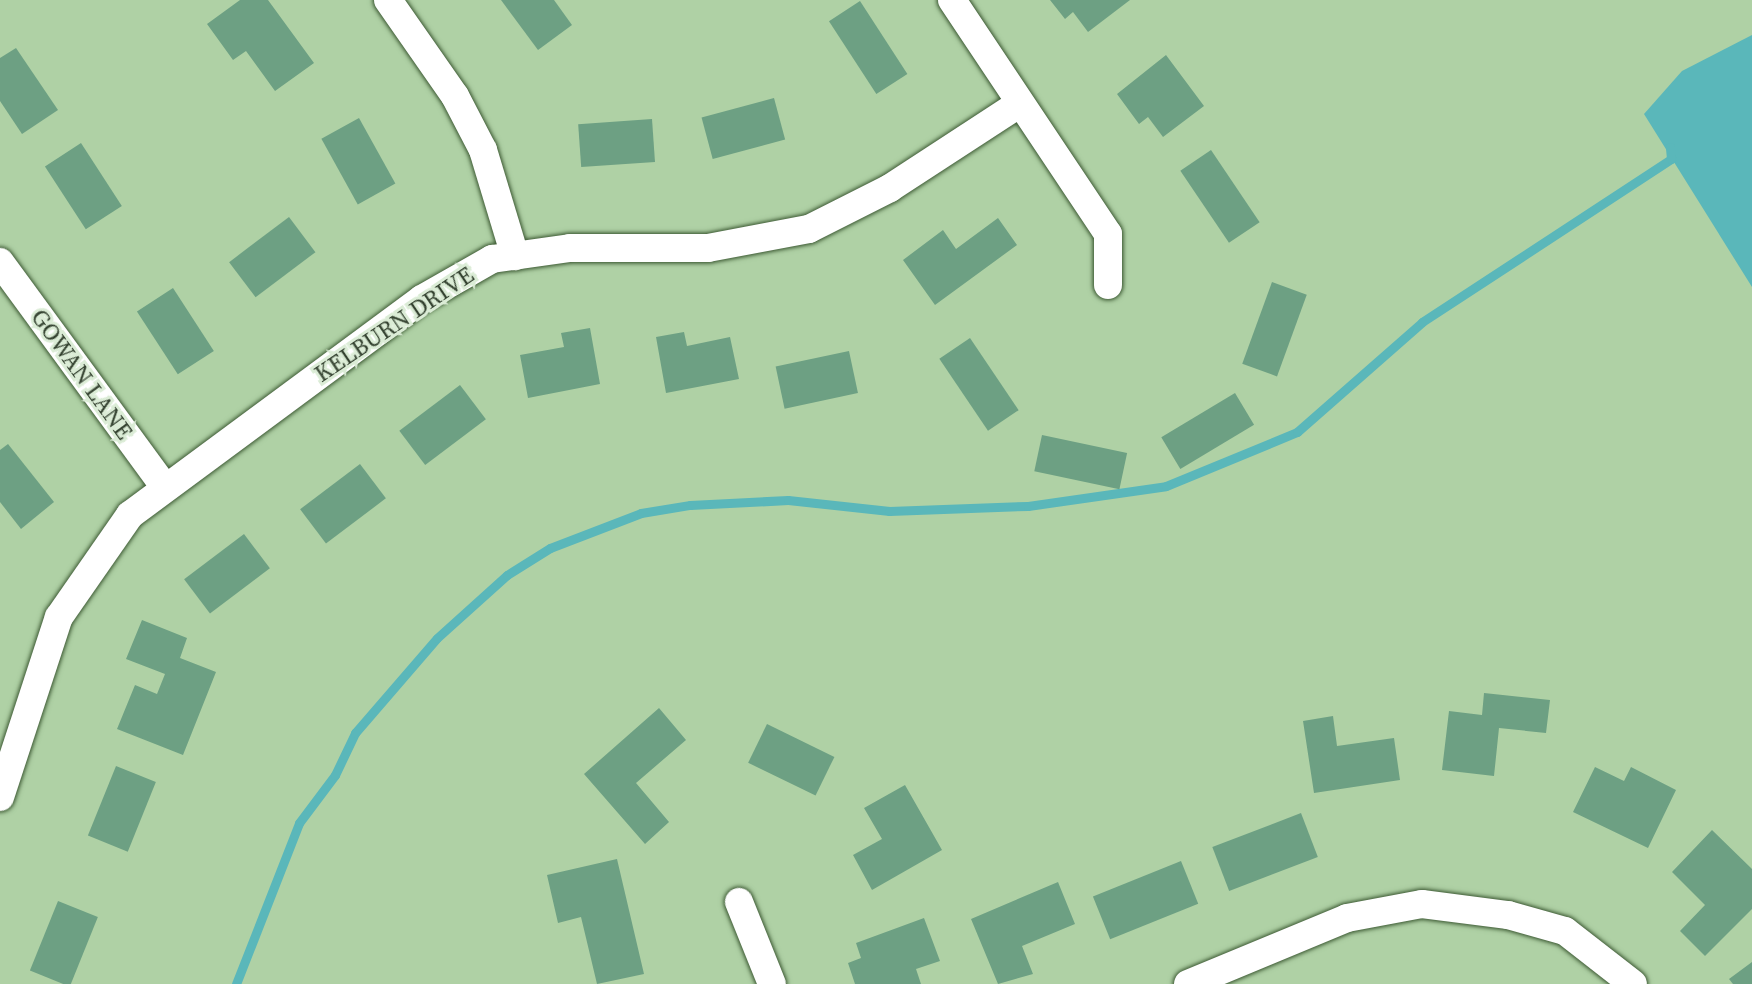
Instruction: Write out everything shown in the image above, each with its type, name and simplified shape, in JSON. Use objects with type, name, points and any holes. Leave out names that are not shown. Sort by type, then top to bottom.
[{"type":"street","points":[[388,0],[456,96],[483,150],[514,256]]},
{"type":"street","points":[[951,0],[1108,234],[1108,285]]},
{"type":"street","name":"KELBURN DRIVE","points":[[0,797],[60,617],[90,564],[163,485],[422,299],[492,259],[570,248],[708,248],[809,229],[890,188],[1019,104]]},
{"type":"street","name":"GOWAN LANE","points":[[0,262],[163,485]]},
{"type":"street","points":[[739,902],[772,984]]},
{"type":"street","points":[[1188,984],[1347,918],[1422,904],[1508,915],[1565,931],[1633,984]]},
{"type":"water","points":[[1752,35],[1752,287],[1644,114],[1682,71]]},
{"type":"building","points":[[240,0],[268,0],[314,63],[275,91],[246,51],[233,60],[207,24]]},
{"type":"building","points":[[501,0],[554,0],[572,25],[538,50]]},
{"type":"building","points":[[1050,0],[1130,0],[1088,32],[1073,12],[1065,19]]},
{"type":"building","points":[[860,1],[907,74],[876,94],[829,21]]},
{"type":"building","points":[[16,48],[58,110],[22,134],[0,101],[0,58]]},
{"type":"building","points":[[1166,55],[1204,106],[1163,137],[1148,117],[1139,124],[1117,94]]},
{"type":"building","points":[[774,98],[785,140],[713,159],[702,117]]},
{"type":"building","points":[[359,118],[395,184],[358,204],[321,139]]},
{"type":"building","points":[[652,119],[655,162],[581,167],[578,124]]},
{"type":"building","points":[[81,143],[122,206],[86,229],[45,166]]},
{"type":"building","points":[[1211,150],[1260,222],[1229,243],[1180,171]]},
{"type":"building","points":[[289,217],[315,252],[256,297],[229,262]]},
{"type":"building","points":[[998,218],[1017,245],[935,305],[903,260],[943,230],[956,249]]},
{"type":"building","points":[[1272,282],[1307,295],[1277,376],[1242,364]]},
{"type":"building","points":[[173,288],[214,351],[178,374],[137,311]]},
{"type":"building","points":[[590,328],[600,384],[528,398],[520,355],[564,347],[561,333]]},
{"type":"building","points":[[684,332],[687,346],[730,337],[739,379],[666,393],[656,337]]},
{"type":"building","points":[[970,338],[1019,410],[988,431],[939,359]]},
{"type":"building","points":[[849,351],[858,393],[785,409],[776,367]]},
{"type":"building","points":[[460,385],[486,419],[425,465],[399,431]]},
{"type":"building","points":[[1235,393],[1254,425],[1180,469],[1161,437]]},
{"type":"building","points":[[1042,435],[1127,453],[1119,489],[1034,471]]},
{"type":"building","points":[[8,444],[54,502],[21,529],[0,502],[0,450]]},
{"type":"building","points":[[360,464],[386,498],[326,543],[300,509]]},
{"type":"building","points":[[244,534],[270,568],[210,613],[184,579]]},
{"type":"building","points":[[142,620],[187,638],[180,658],[216,672],[183,755],[117,729],[135,685],[157,694],[165,674],[126,659]]},
{"type":"building","points":[[1484,693],[1550,700],[1546,733],[1499,728],[1494,776],[1442,770],[1449,711],[1482,715]]},
{"type":"building","points":[[659,708],[686,740],[636,783],[669,822],[645,844],[584,774]]},
{"type":"building","points":[[1333,716],[1337,746],[1394,738],[1400,780],[1314,793],[1303,721]]},
{"type":"building","points":[[767,724],[834,757],[816,796],[748,763]]},
{"type":"building","points":[[116,766],[156,782],[128,852],[88,836]]},
{"type":"building","points":[[1595,767],[1624,781],[1631,767],[1676,790],[1648,848],[1573,812]]},
{"type":"building","points":[[905,785],[942,850],[872,890],[853,855],[882,839],[864,808]]},
{"type":"building","points":[[1301,813],[1318,857],[1229,891],[1212,847]]},
{"type":"building","points":[[1712,830],[1752,869],[1752,909],[1705,956],[1680,931],[1705,905],[1672,872]]},
{"type":"building","points":[[617,859],[644,974],[597,984],[581,917],[558,923],[547,875]]},
{"type":"building","points":[[1181,861],[1198,904],[1110,939],[1093,897]]},
{"type":"building","points":[[1058,882],[1075,924],[1022,946],[1033,974],[998,984],[971,919]]},
{"type":"building","points":[[58,901],[98,917],[71,984],[63,984],[30,971]]},
{"type":"building","points":[[924,918],[940,961],[916,969],[921,984],[855,984],[848,963],[861,958],[856,943]]},
{"type":"building","points":[[1752,962],[1752,984],[1733,984],[1729,979]]},
{"type":"waterway","points":[[236,984],[299,823],[335,775],[355,733],[437,638],[507,575],[550,548],[641,513],[690,505],[788,500],[889,511],[1028,506],[1166,486],[1297,432],[1422,322],[1671,159],[1670,147]]}]
